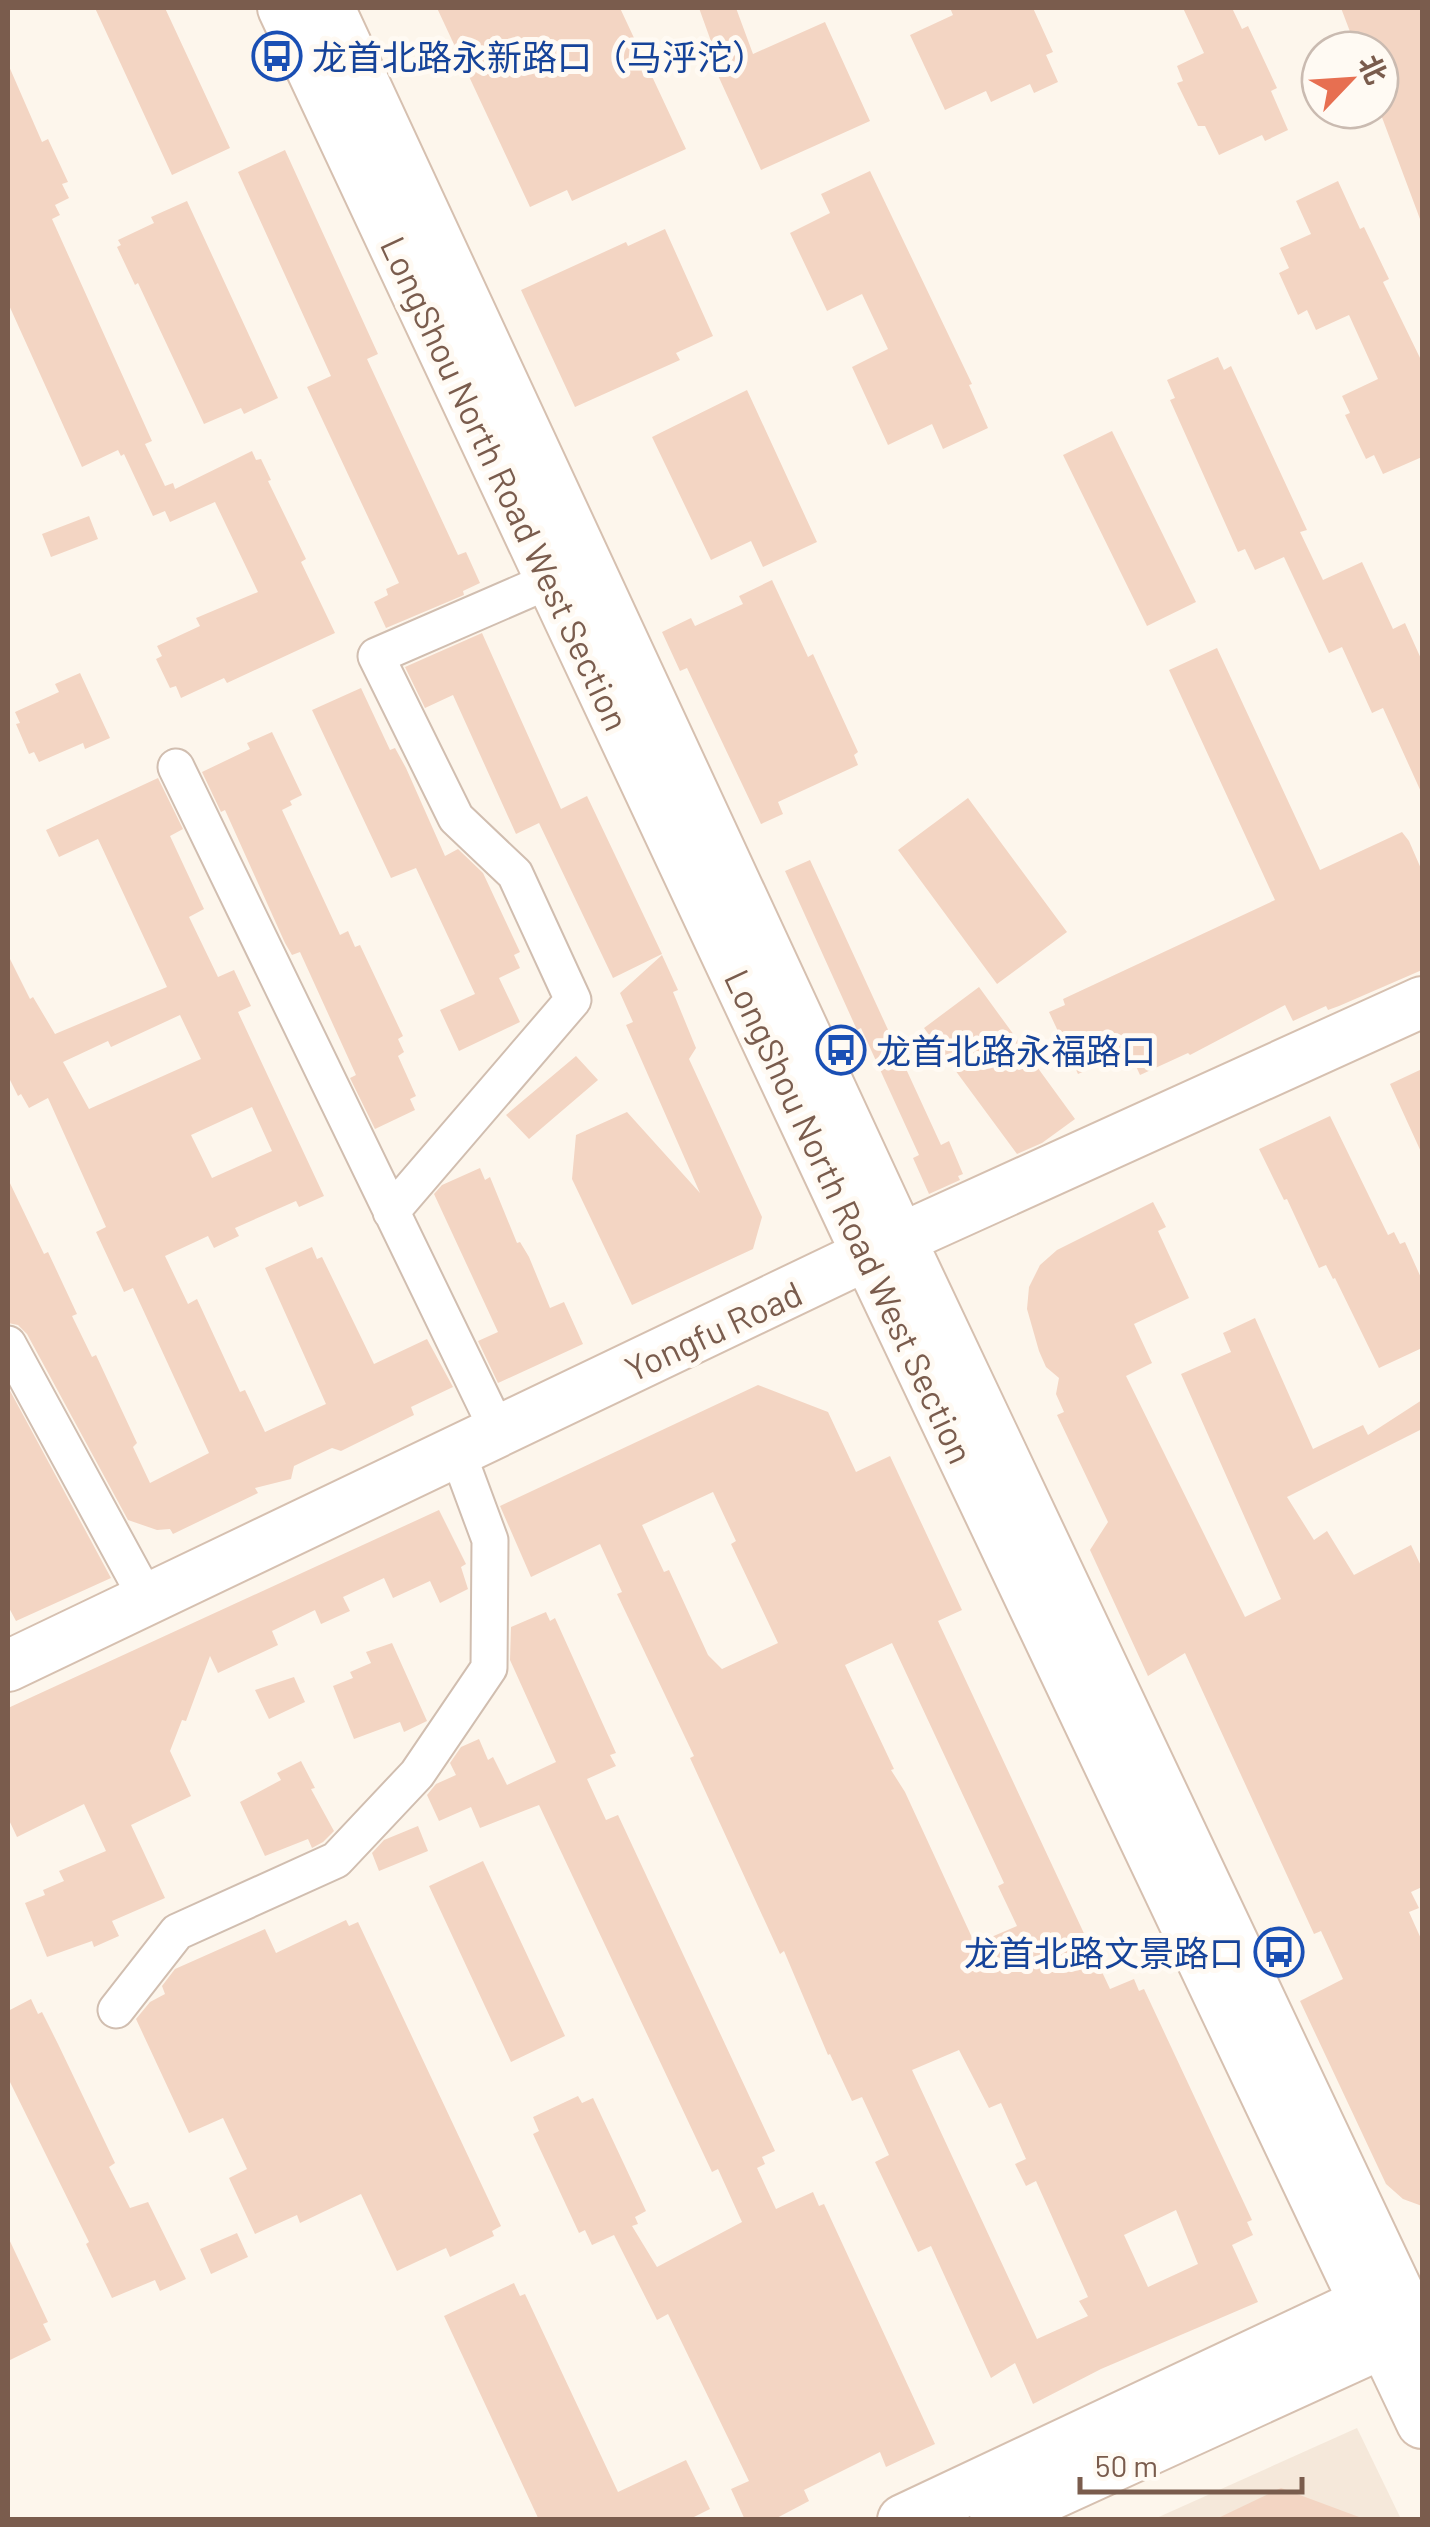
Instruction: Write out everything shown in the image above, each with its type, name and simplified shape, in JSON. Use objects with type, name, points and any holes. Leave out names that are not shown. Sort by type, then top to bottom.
[{"type":"street","name":"LongShou North Road West Section","points":[[283,8],[551,580],[884,1248],[1404,2315],[1422,2422]]},
{"type":"street","name":"LongShou North Road West Section","points":[[330,8],[884,1248]]},
{"type":"street","points":[[392,1212],[573,1000],[515,874],[456,818],[376,656],[551,580]]},
{"type":"street","points":[[116,2010],[177,1932],[336,1860],[417,1774],[489,1668],[490,1540],[478,1441],[392,1212],[176,767]]},
{"type":"street","name":"Yongfu Road","points":[[8,1666],[884,1248],[1422,1002]]},
{"type":"street","points":[[8,1344],[146,1599]]},
{"type":"street","points":[[903,2520],[1404,2315]]},
{"type":"street","points":[[995,2520],[1404,2315]]},
{"type":"shaded area","points":[[1357,2428],[1401,2519],[1152,2520]]},
{"type":"building","points":[[95,8],[165,8],[230,148],[172,175]]},
{"type":"building","points":[[437,8],[620,8],[686,149],[572,201],[567,190],[530,207]]},
{"type":"building","points":[[699,8],[736,8],[753,54],[825,22],[870,121],[761,170],[716,71],[721,69]]},
{"type":"building","points":[[950,8],[1033,8],[1053,52],[1046,55],[1058,82],[1034,93],[1030,84],[991,102],[986,91],[945,110],[910,35],[953,15]]},
{"type":"building","points":[[1183,8],[1232,8],[1242,29],[1248,26],[1277,88],[1271,91],[1288,130],[1265,141],[1262,135],[1219,155],[1205,126],[1198,126],[1177,83],[1183,81],[1177,66],[1204,53]]},
{"type":"building","points":[[1341,8],[1422,8],[1420,219],[1387,130],[1400,130],[1400,30],[1349,30]]},
{"type":"building","points":[[8,64],[42,142],[48,139],[68,182],[62,184],[69,198],[55,205],[60,215],[52,219],[152,441],[145,444],[165,486],[173,483],[175,489],[252,451],[256,460],[261,459],[271,480],[268,481],[306,559],[301,562],[335,633],[227,683],[224,678],[181,698],[176,686],[170,688],[156,659],[162,656],[157,646],[200,626],[196,618],[258,592],[215,502],[170,522],[165,511],[153,516],[124,454],[121,456],[118,450],[82,467],[8,303]]},
{"type":"building","points":[[285,150],[378,354],[367,359],[458,555],[466,552],[480,583],[463,591],[464,595],[386,628],[374,602],[388,595],[386,589],[399,583],[307,387],[331,376],[238,172]]},
{"type":"building","points":[[870,171],[972,384],[969,385],[988,428],[943,449],[932,424],[888,445],[852,367],[888,349],[862,294],[827,311],[790,233],[830,213],[821,194]]},
{"type":"building","points":[[1338,181],[1389,279],[1383,282],[1422,362],[1422,457],[1383,474],[1374,455],[1366,459],[1345,415],[1350,413],[1342,396],[1378,379],[1349,315],[1316,330],[1307,310],[1298,315],[1279,273],[1289,268],[1280,248],[1311,234],[1296,201]]},
{"type":"building","points":[[187,201],[278,398],[244,414],[241,408],[204,424],[117,247],[121,245],[118,240],[154,223],[151,217]]},
{"type":"building","points":[[665,229],[713,336],[676,353],[680,360],[575,407],[521,290],[626,242],[628,246]]},
{"type":"building","points":[[1218,357],[1224,370],[1231,366],[1307,530],[1300,532],[1323,580],[1362,562],[1393,629],[1405,623],[1422,661],[1422,794],[1383,708],[1372,713],[1342,647],[1329,653],[1284,557],[1255,570],[1245,549],[1238,552],[1170,400],[1175,398],[1167,380]]},
{"type":"building","points":[[747,390],[817,542],[763,567],[751,541],[711,560],[652,437]]},
{"type":"building","points":[[1112,431],[1196,602],[1147,626],[1063,455]]},
{"type":"building","points":[[89,516],[98,539],[51,557],[42,534]]},
{"type":"building","points":[[772,580],[808,657],[813,654],[858,752],[854,755],[858,765],[778,802],[783,814],[761,824],[687,668],[680,671],[662,632],[691,618],[695,626],[743,604],[739,596]]},
{"type":"building","points":[[482,633],[561,809],[587,796],[662,954],[613,978],[539,823],[516,834],[453,695],[425,708],[405,667]]},
{"type":"building","points":[[1217,648],[1320,870],[1402,832],[1409,841],[1422,871],[1422,970],[1293,1021],[1285,1005],[1190,1055],[1140,1075],[1129,1051],[1078,1074],[1049,1012],[1065,1005],[1063,999],[1275,900],[1169,670]]},
{"type":"building","points":[[80,673],[110,738],[85,749],[83,743],[39,762],[34,752],[29,754],[15,712],[59,692],[55,684]]},
{"type":"building","points":[[361,688],[390,750],[395,748],[406,768],[445,856],[458,849],[483,873],[520,952],[514,955],[520,968],[499,978],[520,1022],[459,1051],[440,1010],[475,994],[416,868],[391,878],[312,710]]},
{"type":"building","points":[[272,732],[302,795],[282,810],[340,935],[348,931],[355,947],[360,945],[403,1036],[398,1039],[404,1052],[398,1056],[416,1096],[410,1099],[415,1110],[375,1129],[350,1078],[356,1075],[300,952],[292,955],[285,943],[225,810],[221,812],[202,772],[250,749],[247,743]]},
{"type":"building","points":[[158,778],[183,829],[170,836],[204,909],[189,917],[218,977],[234,970],[251,1006],[238,1012],[324,1196],[299,1207],[296,1201],[235,1228],[239,1236],[214,1248],[208,1236],[165,1256],[188,1304],[197,1299],[240,1392],[245,1390],[265,1432],[326,1404],[265,1268],[312,1247],[317,1259],[322,1257],[374,1364],[427,1339],[453,1387],[411,1407],[414,1415],[341,1451],[332,1448],[294,1466],[291,1479],[255,1488],[258,1493],[173,1534],[170,1529],[157,1530],[128,1520],[27,1334],[18,1325],[8,1323],[8,1179],[77,1314],[72,1316],[92,1357],[96,1355],[137,1443],[133,1447],[150,1483],[209,1453],[133,1288],[124,1292],[96,1232],[106,1227],[48,1098],[29,1108],[8,1076],[8,955],[30,999],[33,997],[55,1034],[167,987],[98,839],[59,857],[46,830]],"holes":[[[180,1015],[201,1059],[89,1109],[63,1062],[108,1041],[111,1047]],[[252,1107],[272,1151],[212,1178],[191,1135]]]},
{"type":"building","points":[[968,798],[1067,932],[997,984],[898,850]]},
{"type":"building","points":[[810,860],[941,1145],[949,1141],[963,1174],[958,1176],[960,1180],[929,1194],[913,1158],[919,1155],[785,871]]},
{"type":"building","points":[[662,955],[678,990],[673,992],[696,1048],[689,1059],[762,1217],[753,1249],[632,1305],[572,1179],[576,1135],[627,1112],[700,1193],[626,1025],[633,1022],[620,993]]},
{"type":"building","points":[[979,987],[1075,1119],[1042,1143],[1017,1154],[924,1028]]},
{"type":"building","points":[[576,1056],[598,1080],[529,1139],[506,1115]]},
{"type":"building","points":[[1422,1069],[1422,1154],[1390,1084]]},
{"type":"building","points":[[1330,1116],[1388,1235],[1394,1232],[1400,1244],[1405,1242],[1422,1280],[1422,1348],[1379,1368],[1335,1278],[1326,1265],[1319,1268],[1259,1149]]},
{"type":"building","points":[[480,1168],[485,1180],[490,1177],[550,1308],[564,1302],[583,1344],[498,1383],[478,1341],[498,1332],[434,1194],[442,1185]]},
{"type":"building","points":[[1153,1202],[1166,1227],[1158,1231],[1189,1298],[1134,1324],[1152,1363],[1126,1376],[1245,1617],[1281,1599],[1181,1374],[1231,1352],[1223,1333],[1255,1318],[1313,1449],[1363,1425],[1368,1435],[1422,1400],[1422,1429],[1287,1497],[1314,1540],[1327,1531],[1354,1575],[1411,1545],[1422,1568],[1422,1887],[1411,1892],[1419,1908],[1409,1912],[1422,1941],[1422,2206],[1403,2199],[1386,2184],[1300,2001],[1343,1979],[1321,1931],[1314,1934],[1185,1653],[1148,1676],[1090,1550],[1108,1522],[1057,1415],[1064,1412],[1056,1394],[1059,1378],[1046,1367],[1039,1351],[1027,1309],[1029,1287],[1040,1265],[1057,1250]]},
{"type":"building","points":[[758,1385],[828,1412],[856,1472],[890,1456],[962,1610],[938,1621],[1110,1989],[1134,1979],[1139,1991],[1144,1989],[1252,2220],[1247,2222],[1253,2235],[1232,2245],[1258,2302],[1101,2369],[1033,2404],[1015,2363],[991,2378],[931,2246],[918,2252],[875,2162],[889,2155],[862,2097],[852,2101],[784,1951],[780,1954],[690,1758],[694,1756],[617,1594],[622,1592],[600,1544],[531,1577],[500,1506]],"holes":[[[713,1492],[736,1541],[731,1544],[778,1643],[722,1669],[708,1655],[669,1570],[664,1572],[642,1525]],[[892,1643],[1004,1883],[998,1886],[1017,1926],[975,1944],[845,1665]],[[959,2050],[989,2108],[1001,2103],[1026,2159],[1015,2164],[1026,2186],[1036,2181],[1088,2297],[1079,2301],[1088,2316],[1037,2339],[912,2070]],[[1176,2210],[1198,2264],[1148,2287],[1124,2235]]]},
{"type":"building","points":[[8,1387],[111,1578],[16,1621],[8,1606]]},
{"type":"building","points":[[439,1510],[466,1564],[461,1567],[468,1589],[440,1603],[430,1581],[393,1598],[384,1578],[343,1597],[350,1611],[321,1624],[315,1610],[272,1631],[278,1645],[218,1673],[210,1656],[186,1721],[182,1720],[170,1751],[191,1796],[131,1825],[165,1898],[112,1921],[119,1936],[94,1947],[92,1941],[47,1957],[25,1903],[64,1881],[59,1871],[106,1851],[84,1804],[17,1837],[8,1818],[8,1708]]},
{"type":"building","points":[[546,1612],[550,1621],[555,1618],[616,1753],[610,1755],[616,1766],[587,1779],[606,1820],[618,1815],[775,2151],[762,2157],[765,2164],[757,2168],[776,2209],[813,2192],[819,2206],[824,2204],[935,2444],[886,2467],[880,2452],[804,2490],[809,2501],[773,2520],[745,2520],[731,2489],[749,2481],[668,2314],[657,2320],[614,2235],[592,2245],[585,2230],[579,2233],[533,2134],[539,2131],[533,2117],[578,2096],[582,2103],[593,2098],[646,2211],[635,2217],[638,2224],[632,2226],[657,2267],[742,2222],[718,2169],[712,2172],[539,1805],[480,1828],[471,1807],[439,1821],[427,1795],[436,1784],[456,1775],[450,1763],[461,1747],[479,1739],[488,1760],[493,1757],[507,1785],[556,1762],[510,1660],[511,1627]]},
{"type":"building","points":[[392,1643],[427,1721],[404,1732],[400,1722],[354,1739],[333,1686],[353,1678],[350,1672],[371,1663],[366,1652]]},
{"type":"building","points":[[294,1677],[305,1702],[269,1719],[255,1690]]},
{"type":"building","points":[[301,1761],[334,1831],[312,1848],[308,1839],[265,1856],[240,1802],[281,1780],[277,1773]]},
{"type":"building","points":[[418,1826],[428,1851],[379,1871],[372,1853],[384,1840]]},
{"type":"building","points":[[483,1861],[565,2036],[511,2062],[429,1886]]},
{"type":"building","points":[[346,1920],[349,1926],[358,1922],[501,2226],[492,2231],[494,2236],[450,2257],[446,2248],[397,2271],[361,2194],[300,2223],[297,2215],[255,2234],[229,2178],[247,2169],[223,2118],[189,2133],[136,2019],[150,2002],[165,1994],[162,1986],[175,1969],[265,1929],[276,1953]]},
{"type":"building","points":[[31,1999],[38,2014],[42,2012],[115,2163],[109,2167],[130,2208],[148,2202],[186,2279],[160,2291],[155,2280],[112,2298],[86,2244],[89,2242],[8,2078],[8,2011]]},
{"type":"building","points":[[237,2233],[248,2257],[211,2274],[200,2249]]},
{"type":"building","points":[[8,2237],[48,2322],[43,2324],[51,2340],[8,2361]]},
{"type":"building","points":[[514,2283],[520,2296],[525,2294],[618,2492],[686,2460],[710,2509],[688,2520],[539,2520],[444,2316]]},
{"type":"building","points":[[1281,2488],[1359,2517],[1358,2520],[1214,2520]]},
{"type":"place","name":"龙首北路永新路口（马泘沱）","points":[[277,56]]},
{"type":"place","name":"龙首北路永福路口","points":[[841,1050]]},
{"type":"place","name":"龙首北路文景路口","points":[[1279,1952]]}]
